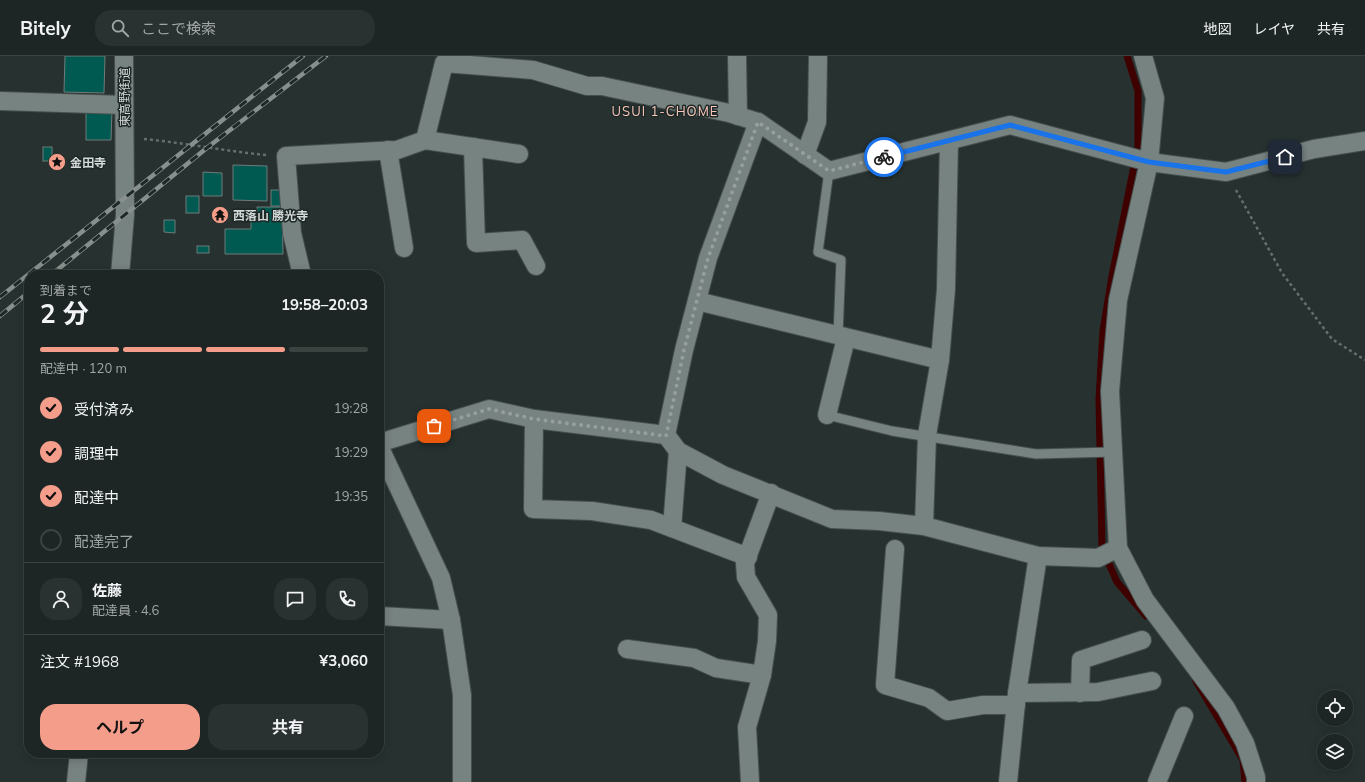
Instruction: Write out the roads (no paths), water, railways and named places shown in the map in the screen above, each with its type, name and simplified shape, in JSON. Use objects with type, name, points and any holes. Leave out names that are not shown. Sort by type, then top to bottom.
[{"type":"street","name":"東高野街道","points":[[120,270],[125,215],[124,56]]},
{"type":"street","points":[[737,56],[738,116]]},
{"type":"street","points":[[805,155],[817,122],[818,56]]},
{"type":"street","points":[[1143,56],[1156,98],[1149,162],[1118,300],[1110,391],[1118,548],[1145,600],[1226,708],[1245,743],[1256,777],[1256,782]]},
{"type":"street","points":[[425,140],[444,63],[533,70],[586,86],[602,86],[738,116],[758,122],[829,171],[1010,125],[1149,162],[1226,172],[1314,149],[1365,140]]},
{"type":"street","points":[[0,101],[124,105]]},
{"type":"street","points":[[666,436],[684,350],[708,258],[758,122]]},
{"type":"street","points":[[301,270],[292,233],[286,156],[397,150],[425,140],[519,154]]},
{"type":"street","points":[[924,526],[927,436],[940,360],[946,289],[949,141]]},
{"type":"street","points":[[472,147],[476,243],[522,240],[536,266]]},
{"type":"street","points":[[388,150],[404,248]]},
{"type":"street","points":[[697,301],[940,360]]},
{"type":"street","points":[[827,415],[842,337]]},
{"type":"street","points":[[384,441],[489,409],[534,419],[666,436],[678,451],[723,475],[832,519],[924,526],[1038,556],[1098,558],[1118,548]]},
{"type":"street","points":[[534,419],[533,509],[592,511],[651,520],[748,557]]},
{"type":"street","points":[[672,528],[678,451]]},
{"type":"street","points":[[384,457],[441,578],[451,620],[462,695],[462,782]]},
{"type":"street","points":[[750,782],[747,727],[762,675],[767,641],[768,615],[746,577],[745,563],[770,493]]},
{"type":"street","points":[[896,549],[885,685],[929,698],[947,711],[1016,699],[1098,692],[1152,681]]},
{"type":"street","points":[[1008,782],[1016,699],[1038,556]]},
{"type":"street","points":[[384,616],[451,620]]},
{"type":"street","points":[[1080,693],[1081,660],[1142,640]]},
{"type":"street","points":[[627,649],[694,658],[716,668],[762,675]]},
{"type":"street","points":[[1158,782],[1184,716]]},
{"type":"street","points":[[76,782],[78,758]]},
{"type":"lane","points":[[829,171],[818,252],[841,260],[842,337]]},
{"type":"lane","points":[[827,415],[892,431],[1036,454],[1113,452]]},
{"type":"waterway","points":[[1127,56],[1138,91],[1138,146],[1112,276],[1103,331],[1099,399],[1102,548],[1117,582],[1146,616]]},
{"type":"waterway","points":[[1196,681],[1243,760],[1245,782]]},
{"type":"railway","points":[[34,270],[303,56]]},
{"type":"railway","points":[[57,270],[208,147],[326,56]]},
{"type":"railway","points":[[0,297],[24,278]]},
{"type":"railway","points":[[0,316],[24,296]]},
{"type":"place","name":"金田寺","points":[[57,162]]},
{"type":"place","name":"西落山 勝光寺","points":[[220,215]]},
{"type":"district","name":"USUI 1-CHOME","points":[[665,111]]}]
